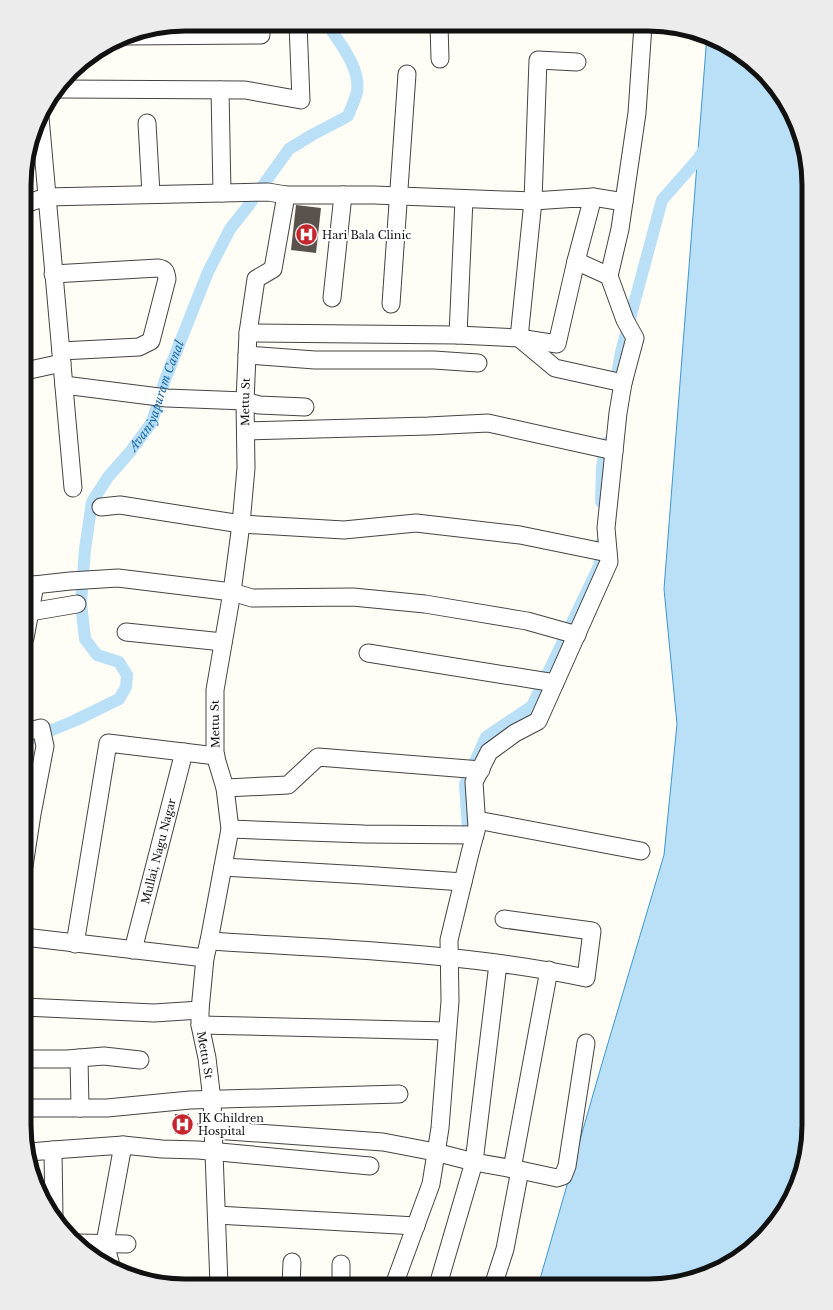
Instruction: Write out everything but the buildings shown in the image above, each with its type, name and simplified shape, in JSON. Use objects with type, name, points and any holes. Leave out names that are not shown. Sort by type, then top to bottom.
[{"type":"street","points":[[146,36],[261,35],[261,31]]},
{"type":"street","points":[[65,89],[245,90],[301,100],[298,31]]},
{"type":"street","points":[[439,31],[440,59]]},
{"type":"street","points":[[396,1279],[412,1226],[431,1184],[432,1151],[440,1128],[443,1031],[450,1001],[445,956],[459,882],[471,831],[475,769],[489,752],[515,733],[538,721],[548,682],[570,633],[609,562],[603,552],[606,528],[608,450],[618,413],[618,382],[635,338],[628,326],[609,276],[620,229],[638,113],[643,31]]},
{"type":"street","points":[[519,338],[533,201],[538,60],[577,62]]},
{"type":"street","points":[[390,304],[407,74]]},
{"type":"street","points":[[220,90],[222,193]]},
{"type":"street","points":[[147,123],[151,194]]},
{"type":"street","points":[[40,134],[73,488]]},
{"type":"street","points":[[31,202],[46,197],[268,192],[286,195],[343,194],[533,201],[593,197],[624,202]]},
{"type":"street","points":[[332,298],[343,194]]},
{"type":"street","name":"Mettu St","points":[[219,1279],[212,1100],[200,1018],[205,958],[230,829],[225,788],[216,756],[215,690],[232,592],[241,524],[246,468],[245,401],[248,333],[256,279],[273,269],[286,195]]},
{"type":"street","points":[[248,333],[458,335],[519,338],[557,344],[576,261],[593,197]]},
{"type":"street","points":[[458,335],[464,199]]},
{"type":"street","points":[[576,261],[609,276]]},
{"type":"street","points":[[31,368],[61,357],[139,347],[151,342],[167,280],[166,272],[163,269],[158,268],[53,274]]},
{"type":"street","points":[[519,338],[555,368],[618,382]]},
{"type":"street","points":[[247,355],[315,360],[434,360],[478,363]]},
{"type":"street","points":[[64,385],[159,397],[245,401],[260,405],[306,407]]},
{"type":"street","points":[[246,431],[428,426],[488,422],[608,450]]},
{"type":"street","points":[[101,507],[120,505],[241,524],[344,530],[416,523],[520,535],[603,552]]},
{"type":"street","points":[[31,586],[70,581],[118,578],[232,592],[252,598],[353,597],[425,604],[526,621],[570,633]]},
{"type":"street","points":[[31,612],[77,604]]},
{"type":"street","points":[[126,632],[223,642]]},
{"type":"street","points":[[368,653],[548,682]]},
{"type":"street","points":[[31,802],[45,746],[33,730]]},
{"type":"street","points":[[75,944],[108,744],[216,756]]},
{"type":"street","name":"Mullai, Nagu Nagar","points":[[133,950],[184,752]]},
{"type":"street","points":[[225,788],[288,785],[318,757],[475,769]]},
{"type":"street","points":[[230,829],[364,834],[471,831],[641,851]]},
{"type":"street","points":[[223,867],[459,882]]},
{"type":"street","points":[[209,941],[445,956],[549,970],[586,978],[592,931],[504,920]]},
{"type":"street","points":[[31,938],[205,958]]},
{"type":"street","points":[[440,1279],[474,1162],[498,964]]},
{"type":"street","points":[[495,1279],[505,1249],[516,1169],[549,970]]},
{"type":"street","points":[[31,1007],[154,1013],[200,1018],[443,1031]]},
{"type":"street","points":[[214,1130],[382,1142],[432,1151],[474,1162],[557,1178],[563,1176],[567,1166],[586,1043]]},
{"type":"street","points":[[31,1059],[104,1056],[140,1060]]},
{"type":"street","points":[[79,1058],[80,1108]]},
{"type":"street","points":[[31,1108],[107,1108],[190,1100],[284,1096],[400,1094]]},
{"type":"street","points":[[109,1259],[105,1243],[123,1145]]},
{"type":"street","points":[[33,1152],[123,1145],[370,1166]]},
{"type":"street","points":[[53,1150],[54,1205]]},
{"type":"street","points":[[217,1215],[412,1226]]},
{"type":"street","points":[[86,1243],[128,1244]]},
{"type":"street","points":[[291,1279],[292,1262]]},
{"type":"street","points":[[340,1264],[341,1279]]},
{"type":"water","points":[[706,43],[742,63],[757,76],[770,91],[786,117],[794,136],[802,175],[801,1145],[797,1165],[790,1184],[770,1219],[757,1234],[742,1247],[716,1263],[688,1274],[658,1279],[540,1279],[664,855],[677,724],[664,589]]},
{"type":"waterway","name":"Avaniyapuram Canal","points":[[31,739],[74,721],[119,699],[126,687],[127,675],[119,662],[97,655],[85,639],[81,603],[85,549],[92,502],[108,477],[130,452],[152,422],[165,380],[208,272],[230,229],[289,149],[348,116],[357,92],[356,74],[343,47],[332,31]]},
{"type":"waterway","points":[[616,381],[621,352],[662,200],[698,159],[707,145]]},
{"type":"waterway","points":[[601,502],[602,468],[606,443]]},
{"type":"waterway","points":[[466,841],[468,829],[465,784],[486,737],[532,706],[600,564],[600,544]]},
{"type":"place","name":"Hari Bala Clinic","points":[[306,235]]},
{"type":"place","name":"JK Children Hospital","points":[[183,1124]]}]
